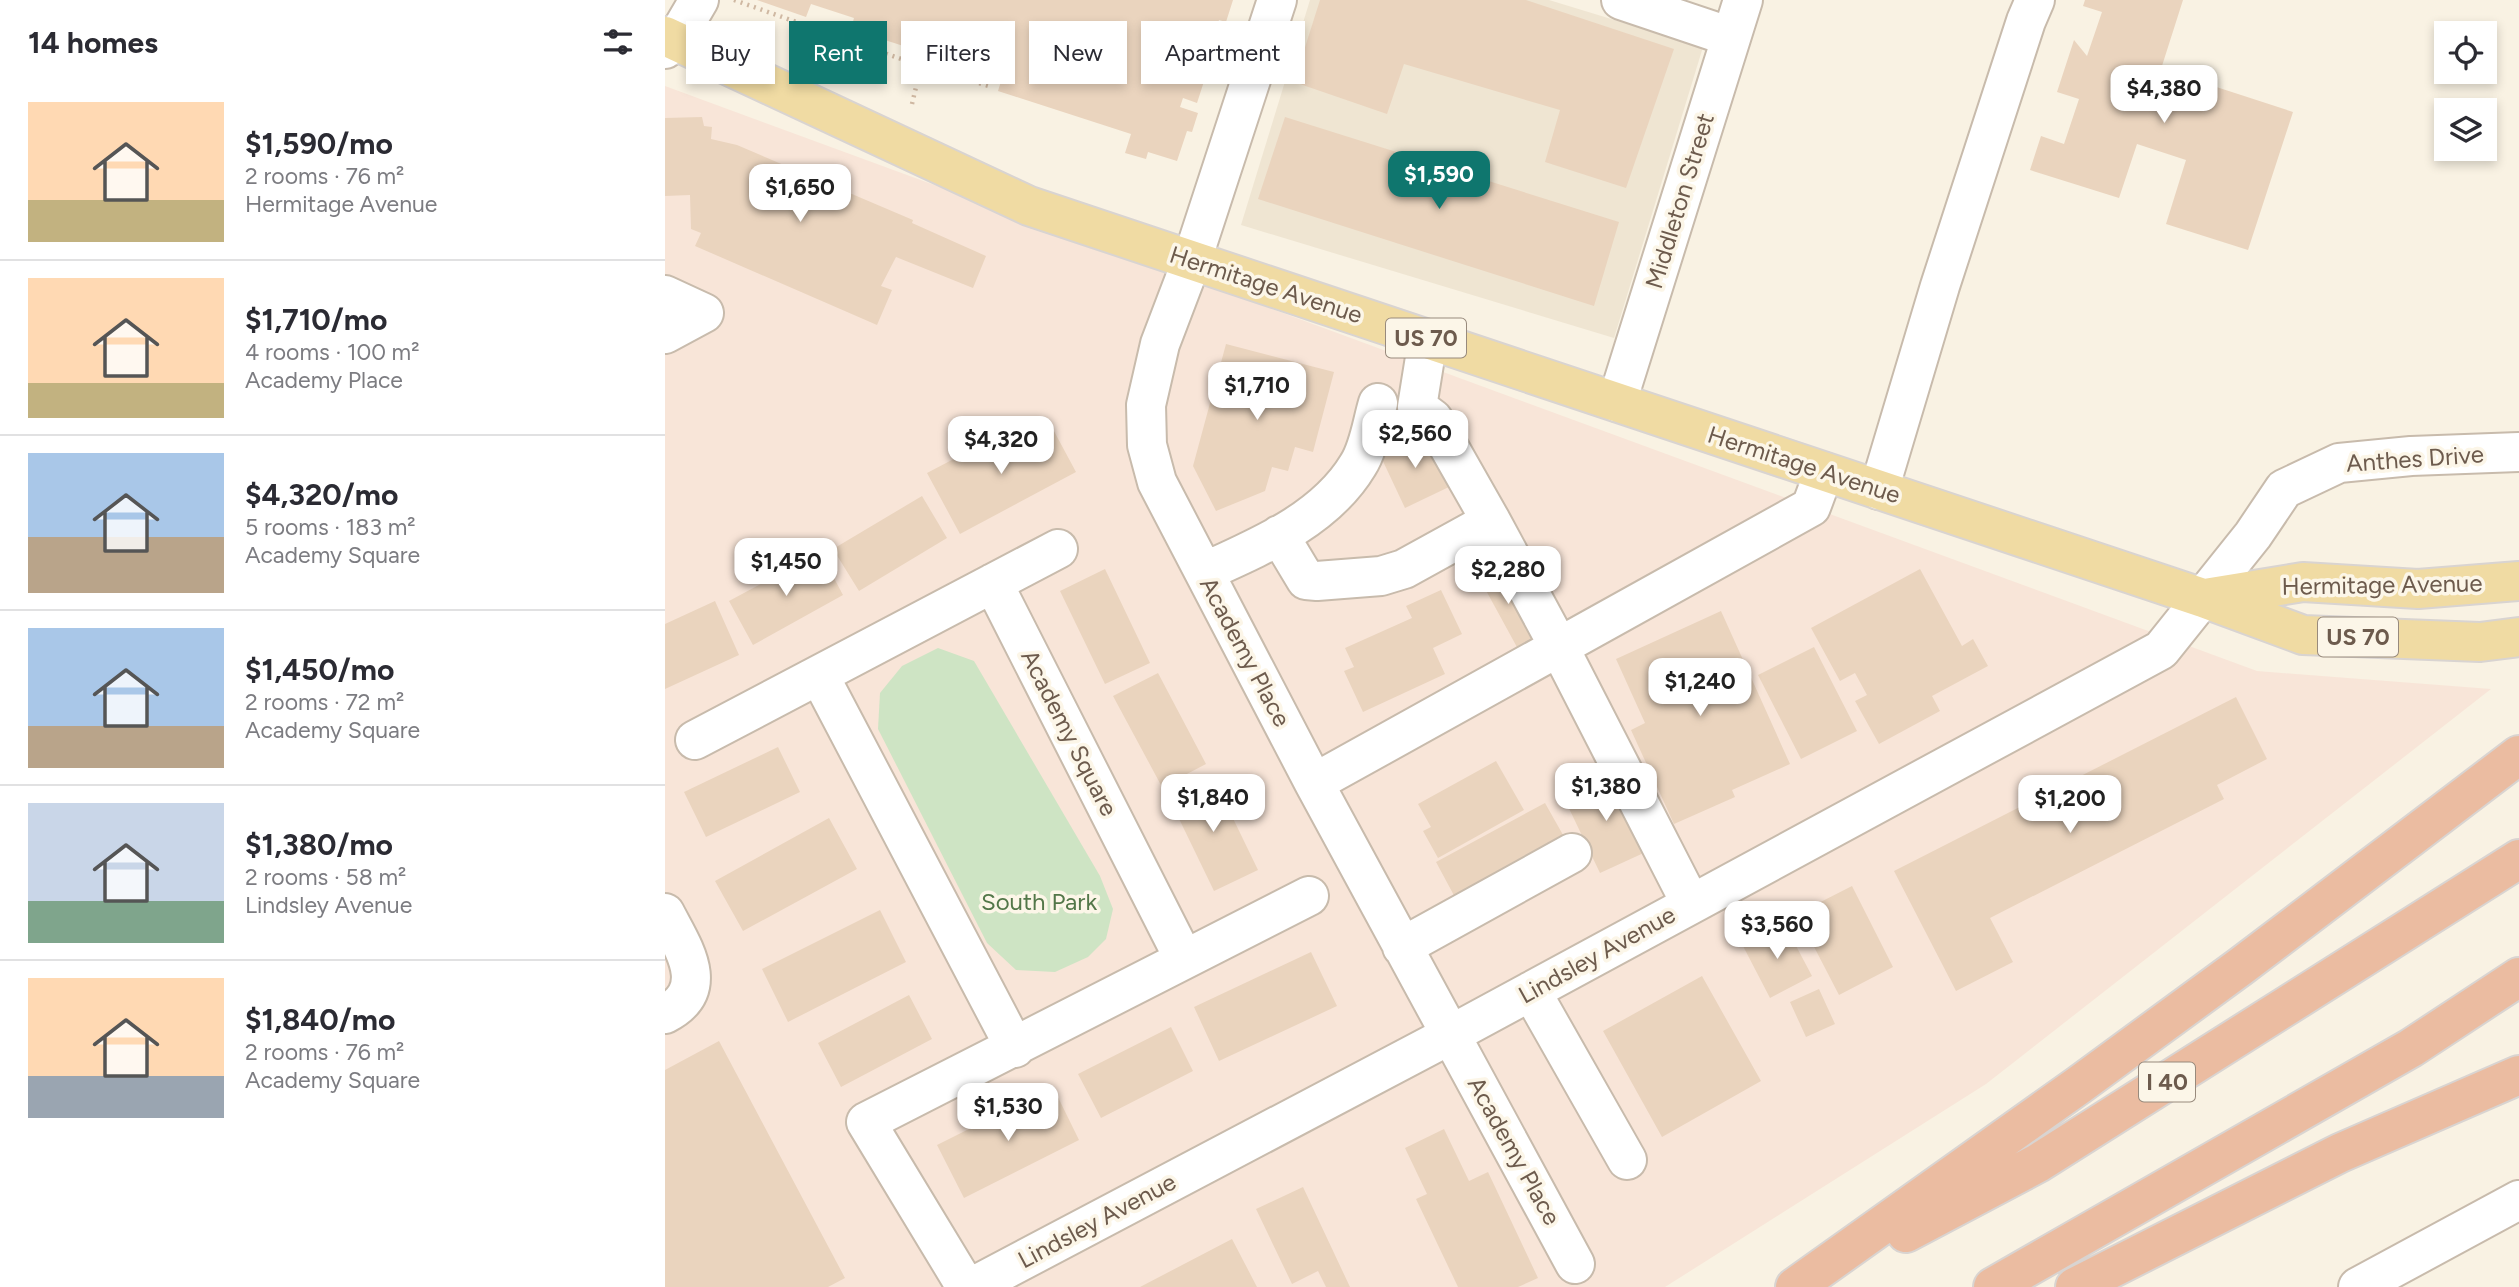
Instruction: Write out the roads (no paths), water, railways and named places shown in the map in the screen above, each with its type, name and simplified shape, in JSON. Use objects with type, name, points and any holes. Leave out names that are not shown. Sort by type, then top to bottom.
[{"type":"highway","points":[[1795,1287],[2112,1061],[2519,755]]},
{"type":"highway","name":"I 40","points":[[1804,1287],[2038,1163],[2519,859]]},
{"type":"highway","points":[[1993,1287],[2411,1048],[2519,977]]},
{"type":"highway","points":[[2075,1287],[2340,1153],[2519,1076]]},
{"type":"main road","name":"Hermitage Avenue","points":[[668,42],[1029,206],[2203,598],[2303,635],[2480,642],[2519,637]]},
{"type":"main road","name":"Hermitage Avenue","points":[[2203,598],[2303,582],[2418,589],[2519,581]]},
{"type":"street","points":[[668,42],[699,0]]},
{"type":"street","name":"Academy Place","points":[[1277,0],[1192,260],[1160,344],[1146,405],[1147,445],[1157,482],[1314,783],[1575,1264]]},
{"type":"street","points":[[1621,0],[1731,37]]},
{"type":"street","name":"Middleton Street","points":[[1617,402],[1743,0]]},
{"type":"street","points":[[1879,490],[1940,286],[2025,21],[2035,0]]},
{"type":"street","points":[[665,295],[704,313],[665,334]]},
{"type":"street","points":[[1428,339],[1417,407],[1433,419],[1491,521],[1691,904]]},
{"type":"street","points":[[1204,572],[1279,535],[1317,511],[1341,489],[1360,463],[1378,403]]},
{"type":"street","name":"Anthes Drive","points":[[2203,598],[2253,535],[2284,489],[2339,463],[2411,456],[2519,452]]},
{"type":"street","points":[[1314,783],[1811,507],[1824,472]]},
{"type":"street","points":[[1279,535],[1305,580],[1317,581],[1381,576],[1404,569],[1491,521]]},
{"type":"street","points":[[695,740],[1058,549]]},
{"type":"street","name":"Academy Square","points":[[993,583],[1184,959]]},
{"type":"street","name":"Lindsley Avenue","points":[[972,1287],[1450,1035],[2161,650],[2203,598]]},
{"type":"street","points":[[819,675],[1015,1048]]},
{"type":"street","points":[[1402,947],[1572,853]]},
{"type":"street","points":[[966,1287],[866,1122],[1309,895]]},
{"type":"street","points":[[665,914],[691,961],[691,989],[674,1009],[665,1014]]},
{"type":"street","points":[[1531,991],[1627,1160]]},
{"type":"street","points":[[2358,1287],[2519,1200]]},
{"type":"park label","name":"South Park","points":[[1039,902]]}]
